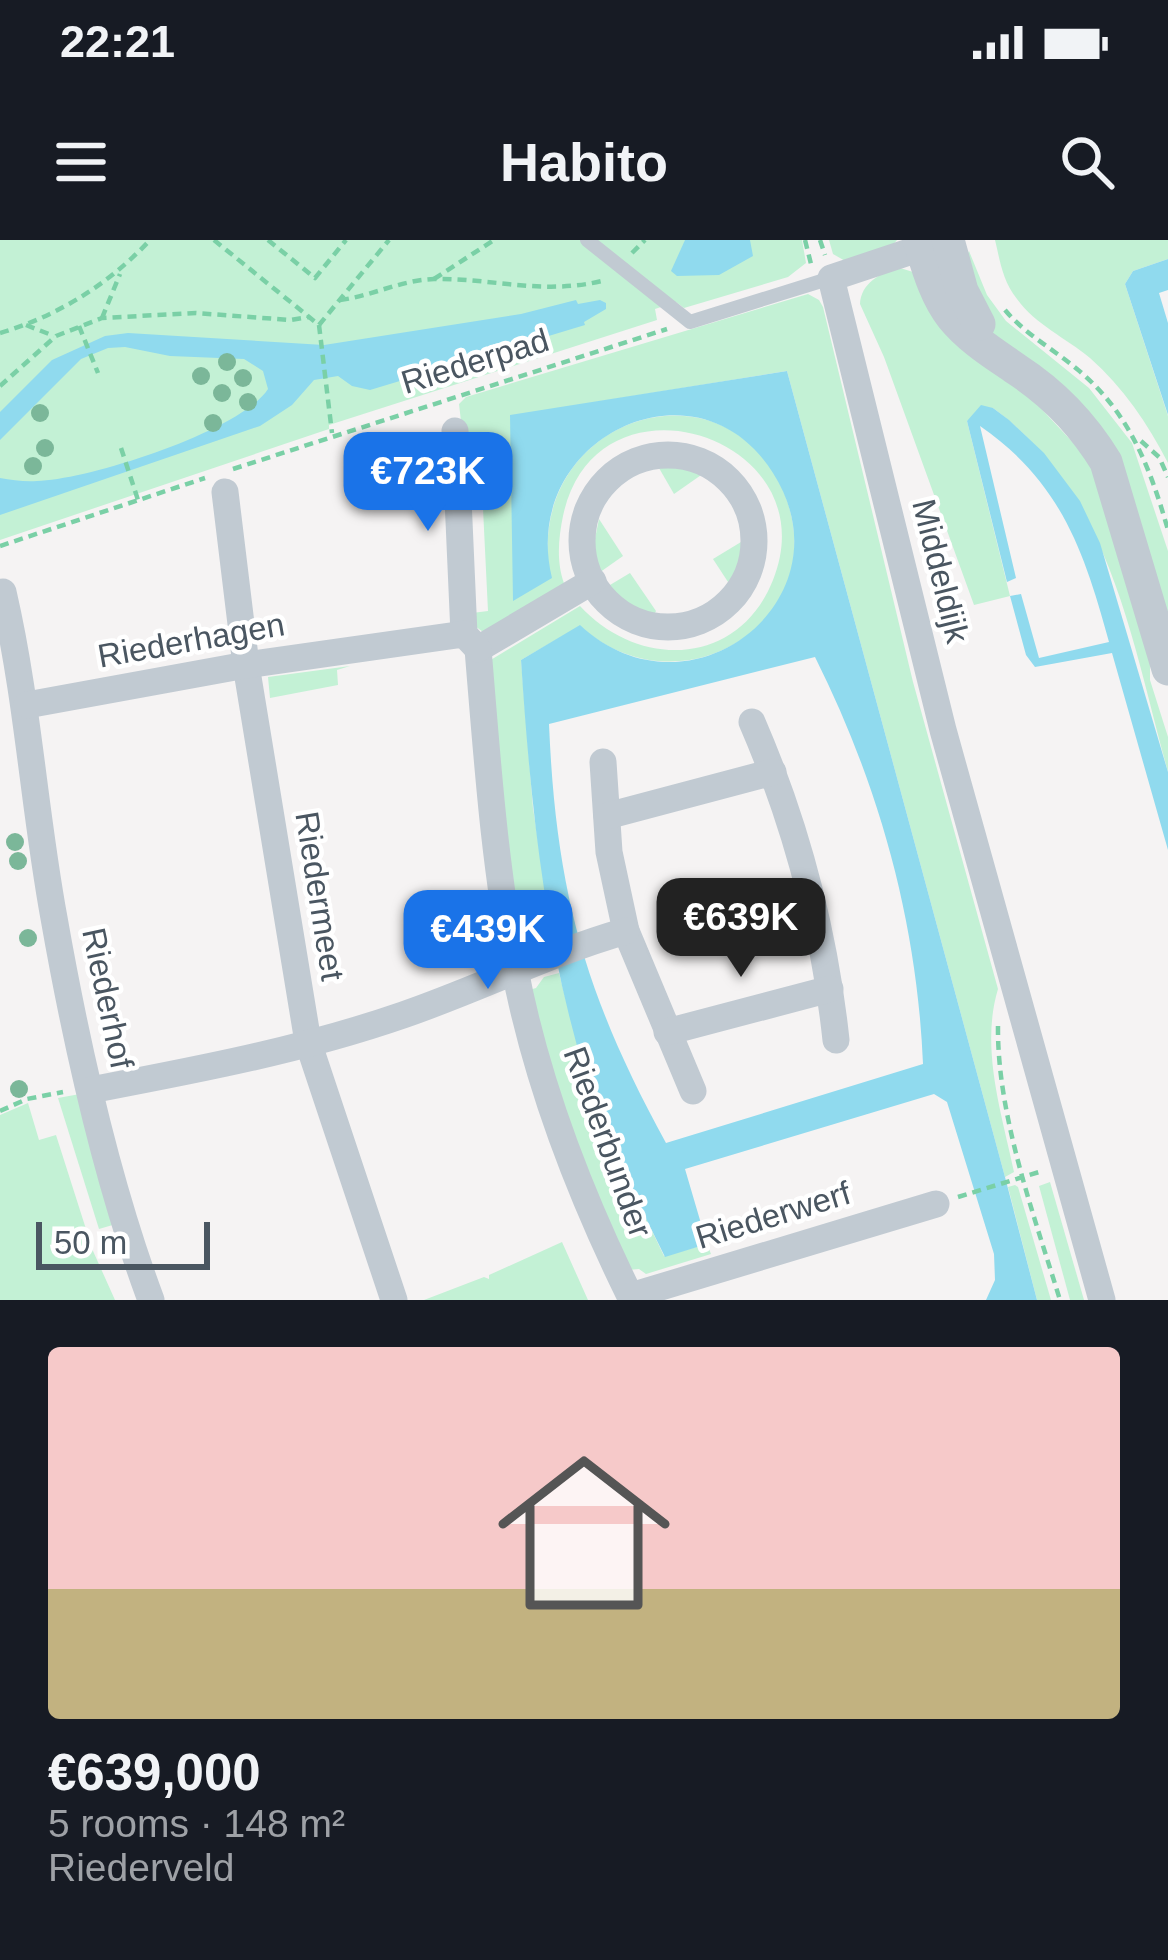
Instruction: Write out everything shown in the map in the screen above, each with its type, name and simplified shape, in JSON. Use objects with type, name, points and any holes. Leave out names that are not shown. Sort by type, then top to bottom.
[{"type":"street","points":[[831,278],[933,242],[953,318],[986,350],[1014,367],[1073,417],[1106,462],[1168,669]]},
{"type":"street","name":"Middeldijk","points":[[831,278],[943,730],[1102,1300]]},
{"type":"street","name":"Riederbunder","points":[[454,431],[471,642],[514,970],[564,1142],[632,1298]]},
{"type":"street","points":[[660,455],[691,458],[718,471],[747,506],[754,536],[745,580],[726,604],[700,621],[670,626],[639,621],[614,607],[593,581],[583,552],[584,521],[596,494],[630,463],[660,455]]},
{"type":"street","name":"Riedermeet","points":[[225,491],[246,665],[308,1042],[394,1300]]},
{"type":"street","points":[[471,642],[593,581]]},
{"type":"street","points":[[0,593],[27,705]]},
{"type":"street","name":"Riederhagen","points":[[27,705],[246,665],[471,642]]},
{"type":"street","name":"Riederhof","points":[[27,705],[53,916],[131,1247],[151,1300]]},
{"type":"street","points":[[752,722],[810,880],[836,1040]]},
{"type":"street","points":[[603,762],[610,852],[626,931],[693,1091]]},
{"type":"street","points":[[607,816],[773,772]]},
{"type":"street","points":[[91,1090],[203,1069],[399,1016],[488,984],[543,957],[626,931]]},
{"type":"street","points":[[667,1032],[830,989]]},
{"type":"street","name":"Riederwerf","points":[[632,1298],[935,1204]]},
{"type":"lane","points":[[587,240],[690,322],[831,278]]},
{"type":"path","points":[[0,334],[26,326],[122,271],[150,240]]},
{"type":"path","points":[[214,240],[319,325]]},
{"type":"path","points":[[268,240],[315,278],[346,240]]},
{"type":"path","points":[[332,434],[319,325],[389,240]]},
{"type":"path","points":[[433,279],[494,240]]},
{"type":"path","points":[[102,318],[122,271]]},
{"type":"path","points":[[340,300],[433,279],[559,288],[629,274]]},
{"type":"path","points":[[997,298],[1024,329],[1095,386],[1136,438],[1159,457],[1168,477]]},
{"type":"path","points":[[0,386],[56,336],[102,318],[196,313],[290,320],[309,317]]},
{"type":"path","name":"Riederpad","points":[[0,546],[332,434],[690,322]]},
{"type":"path","points":[[26,326],[56,336]]},
{"type":"path","points":[[79,326],[97,370]]},
{"type":"path","points":[[1136,438],[1168,530]]},
{"type":"path","points":[[122,449],[138,500]]},
{"type":"path","points":[[1011,973],[998,1012],[998,1051],[1022,1178],[1060,1300]]},
{"type":"path","points":[[0,1111],[27,1099],[91,1090]]},
{"type":"path","points":[[974,1192],[1053,1168]]},
{"type":"green space","points":[[0,240],[802,240],[806,263],[788,277],[684,308],[676,302],[655,309],[657,320],[329,425],[329,429],[0,540]]},
{"type":"green space","points":[[829,240],[897,240],[847,262],[833,254]]},
{"type":"green space","points":[[995,240],[1168,240],[1168,259],[1133,271],[1125,284],[1168,416],[1168,463],[1113,381],[1017,299]]},
{"type":"green space","points":[[969,251],[987,295],[1006,321],[1089,388],[1132,443],[1168,551],[1168,629],[1135,514],[981,319],[965,259]]},
{"type":"green space","points":[[897,267],[913,272],[1094,465],[1150,642],[1150,680],[1168,737],[1168,772],[1127,621],[1090,526],[1065,483],[1033,443],[993,408],[967,421],[1010,596],[974,605],[884,357],[860,304],[868,285]]},
{"type":"green space","points":[[808,294],[823,307],[913,682],[998,989],[992,1058],[1014,1172],[1005,1177],[787,371],[510,416],[548,562],[552,511],[571,470],[601,440],[638,421],[678,416],[718,424],[754,448],[782,488],[794,535],[789,577],[770,613],[741,640],[704,657],[663,661],[620,652],[580,626],[521,660],[533,808],[552,934],[536,941],[518,935],[489,661],[580,606],[604,627],[657,649],[712,644],[736,630],[757,609],[773,580],[782,530],[769,488],[740,456],[702,436],[659,430],[618,441],[584,468],[563,516],[559,553],[566,588],[483,632],[475,626],[472,613],[488,611],[480,447],[464,447],[459,404],[466,397]]},
{"type":"green space","points":[[662,463],[685,464],[704,473],[674,494],[659,468]]},
{"type":"green space","points":[[599,519],[623,556],[596,575],[592,553]]},
{"type":"green space","points":[[741,542],[747,546],[744,562],[730,585],[713,559]]},
{"type":"green space","points":[[630,573],[656,611],[654,615],[625,604],[605,588]]},
{"type":"green space","points":[[350,666],[337,670],[338,685],[270,698],[268,677]]},
{"type":"green space","points":[[559,973],[604,1117],[664,1256],[707,1244],[711,1254],[646,1274],[627,1270],[573,1140],[529,990],[544,977]]},
{"type":"green space","points":[[80,1094],[116,1224],[99,1229],[58,1098]]},
{"type":"green space","points":[[28,1103],[39,1140],[56,1135],[93,1251],[115,1300],[0,1300],[0,1115]]},
{"type":"green space","points":[[1050,1182],[1084,1300],[1070,1300],[1039,1186]]},
{"type":"green space","points":[[1015,1185],[1051,1300],[1037,1300],[1008,1187]]},
{"type":"green space","points":[[562,1242],[588,1300],[424,1300],[489,1279]]},
{"type":"water","points":[[685,240],[750,240],[753,256],[719,275],[677,276],[671,271]]},
{"type":"water","points":[[1168,259],[1168,290],[1159,293],[1168,323],[1168,415],[1125,284],[1133,271]]},
{"type":"water","points":[[576,300],[578,304],[600,300],[606,309],[585,325],[370,390],[338,376],[314,380],[292,405],[260,426],[0,515],[0,478],[60,478],[125,463],[228,421],[268,389],[263,371],[244,359],[108,348],[81,359],[0,440],[0,412],[52,360],[105,336],[128,333],[324,345],[521,314]]},
{"type":"water","points":[[787,371],[1037,1300],[986,1300],[995,1280],[994,1254],[947,1102],[934,1094],[685,1169],[707,1244],[665,1257],[601,1118],[570,1020],[541,867],[521,660],[580,625],[623,653],[667,662],[710,655],[747,634],[776,603],[792,564],[792,520],[773,473],[740,437],[701,419],[660,416],[621,428],[587,452],[561,486],[549,529],[552,578],[513,601],[510,415]],"holes":[[[815,657],[838,705],[891,855],[913,958],[923,1064],[666,1143],[615,1039],[580,941],[559,840],[549,724]]]},
{"type":"water","points":[[981,405],[1009,420],[1044,453],[1080,501],[1100,543],[1168,772],[1168,850],[1112,653],[1035,667],[1026,655],[1010,596],[1021,594],[1039,658],[1109,642],[1066,521],[1031,471],[980,426],[1016,578],[1007,582],[967,421]]}]
